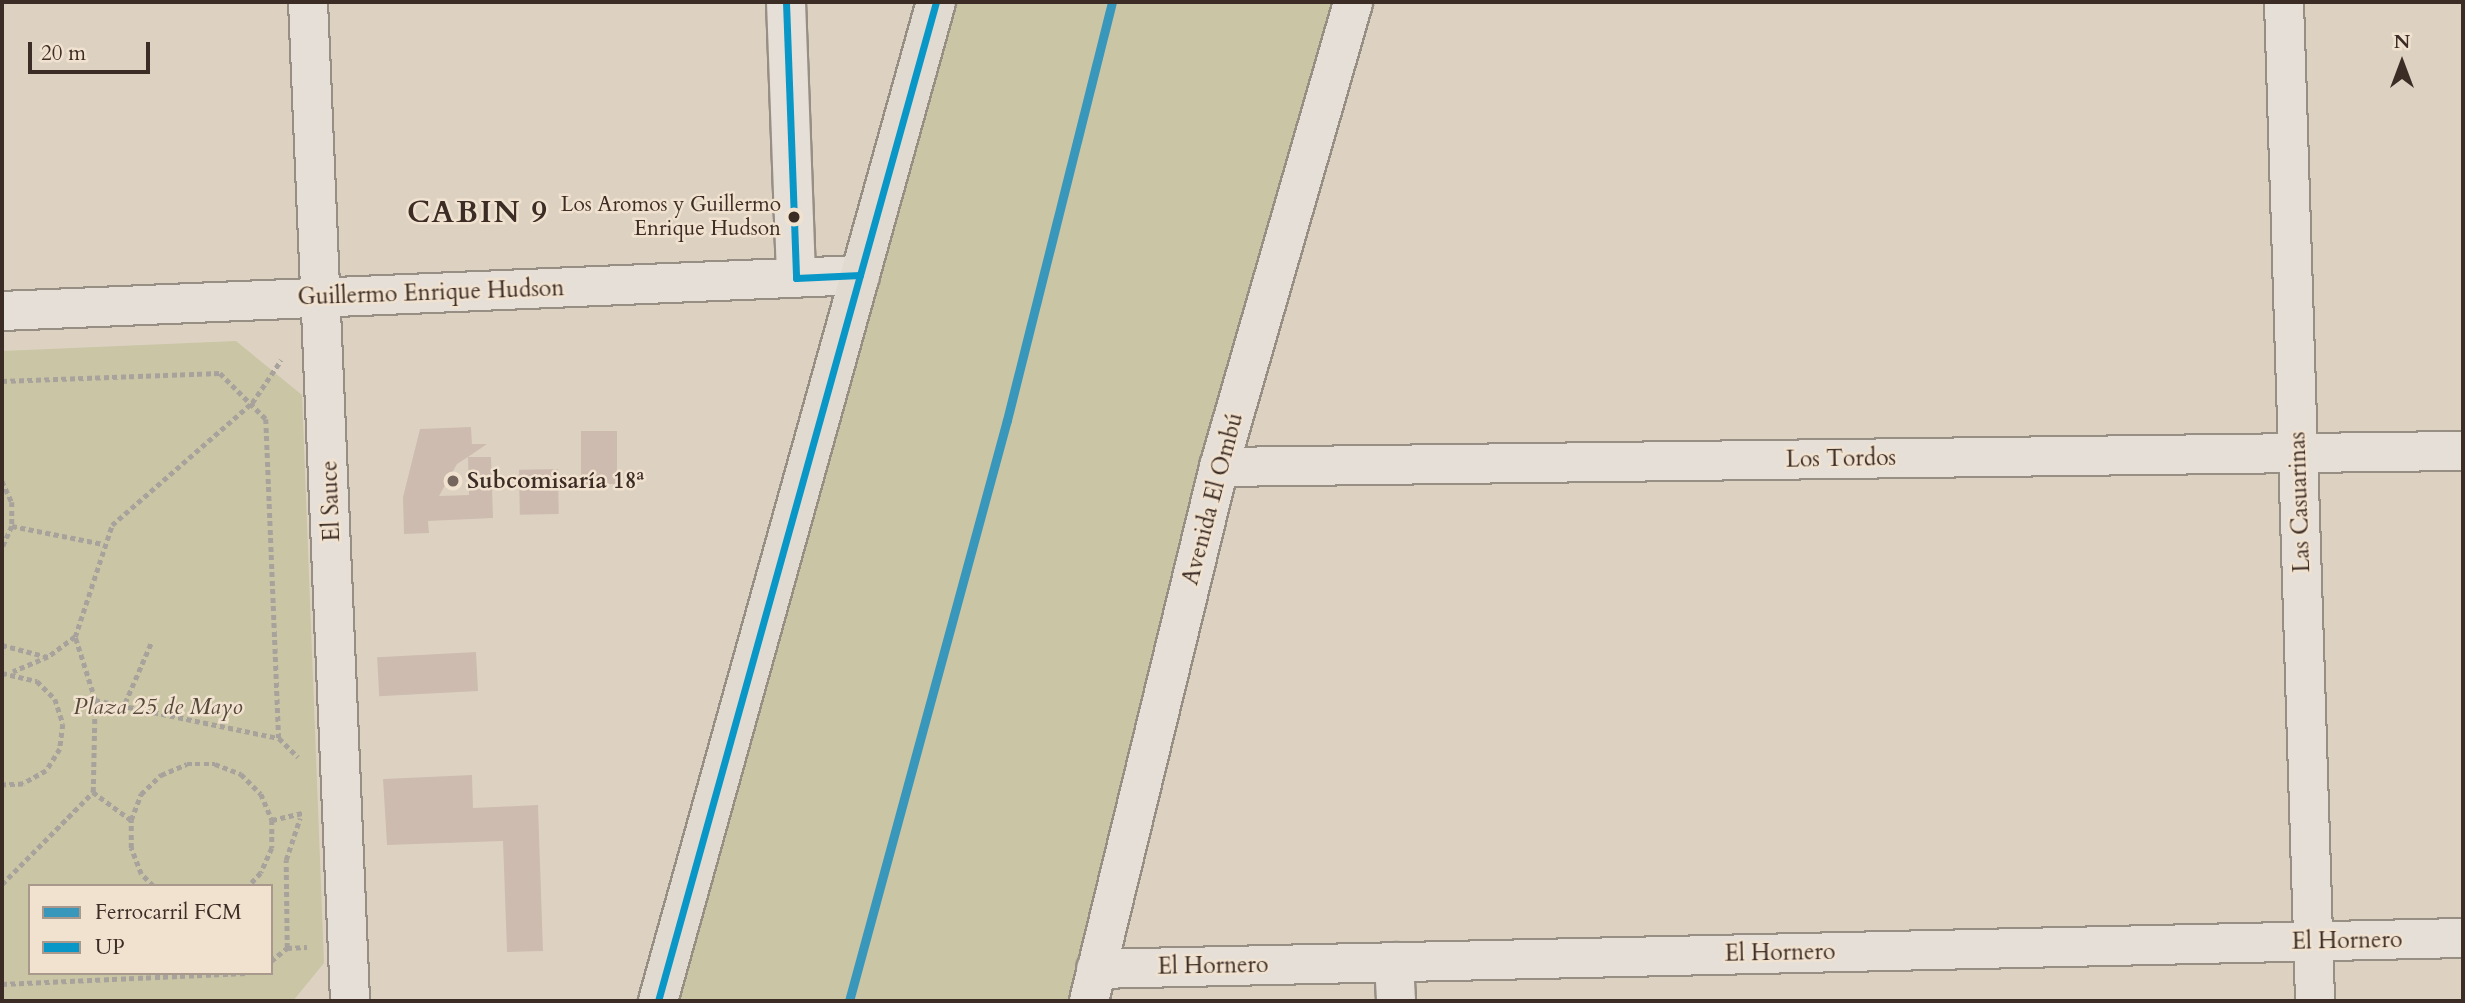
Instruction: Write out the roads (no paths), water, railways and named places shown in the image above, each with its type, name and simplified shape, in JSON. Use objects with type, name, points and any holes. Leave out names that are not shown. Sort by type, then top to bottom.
[{"type":"main road","points":[[658,1001],[936,2]]},
{"type":"street","name":"El Sauce","points":[[308,2],[323,298],[350,1001]]},
{"type":"street","points":[[786,2],[796,278]]},
{"type":"street","name":"Avenida El Ombú","points":[[1093,985],[1219,467],[1353,2]]},
{"type":"street","name":"Las Casuarinas","points":[[2284,2],[2315,1001]]},
{"type":"street","name":"Guillermo Enrique Hudson","points":[[2,311],[860,275]]},
{"type":"street","name":"Los Tordos","points":[[1219,467],[2463,451]]},
{"type":"street","name":"El Hornero","points":[[1093,985],[1394,962],[2463,938]]},
{"type":"street","points":[[1394,962],[1396,1001]]},
{"type":"rail line","name":"FCM","points":[[849,1001],[1007,420],[1112,2]]},
{"type":"place","name":"Los Aromos y Guillermo Enrique Hudson","points":[[794,217]]},
{"type":"place","name":"Subcomisaría 18ª","points":[[453,481]]},
{"type":"district","name":"CABIN 9","points":[[478,213]]},
{"type":"park label","name":"Plaza 25 de Mayo","points":[[158,707]]}]
